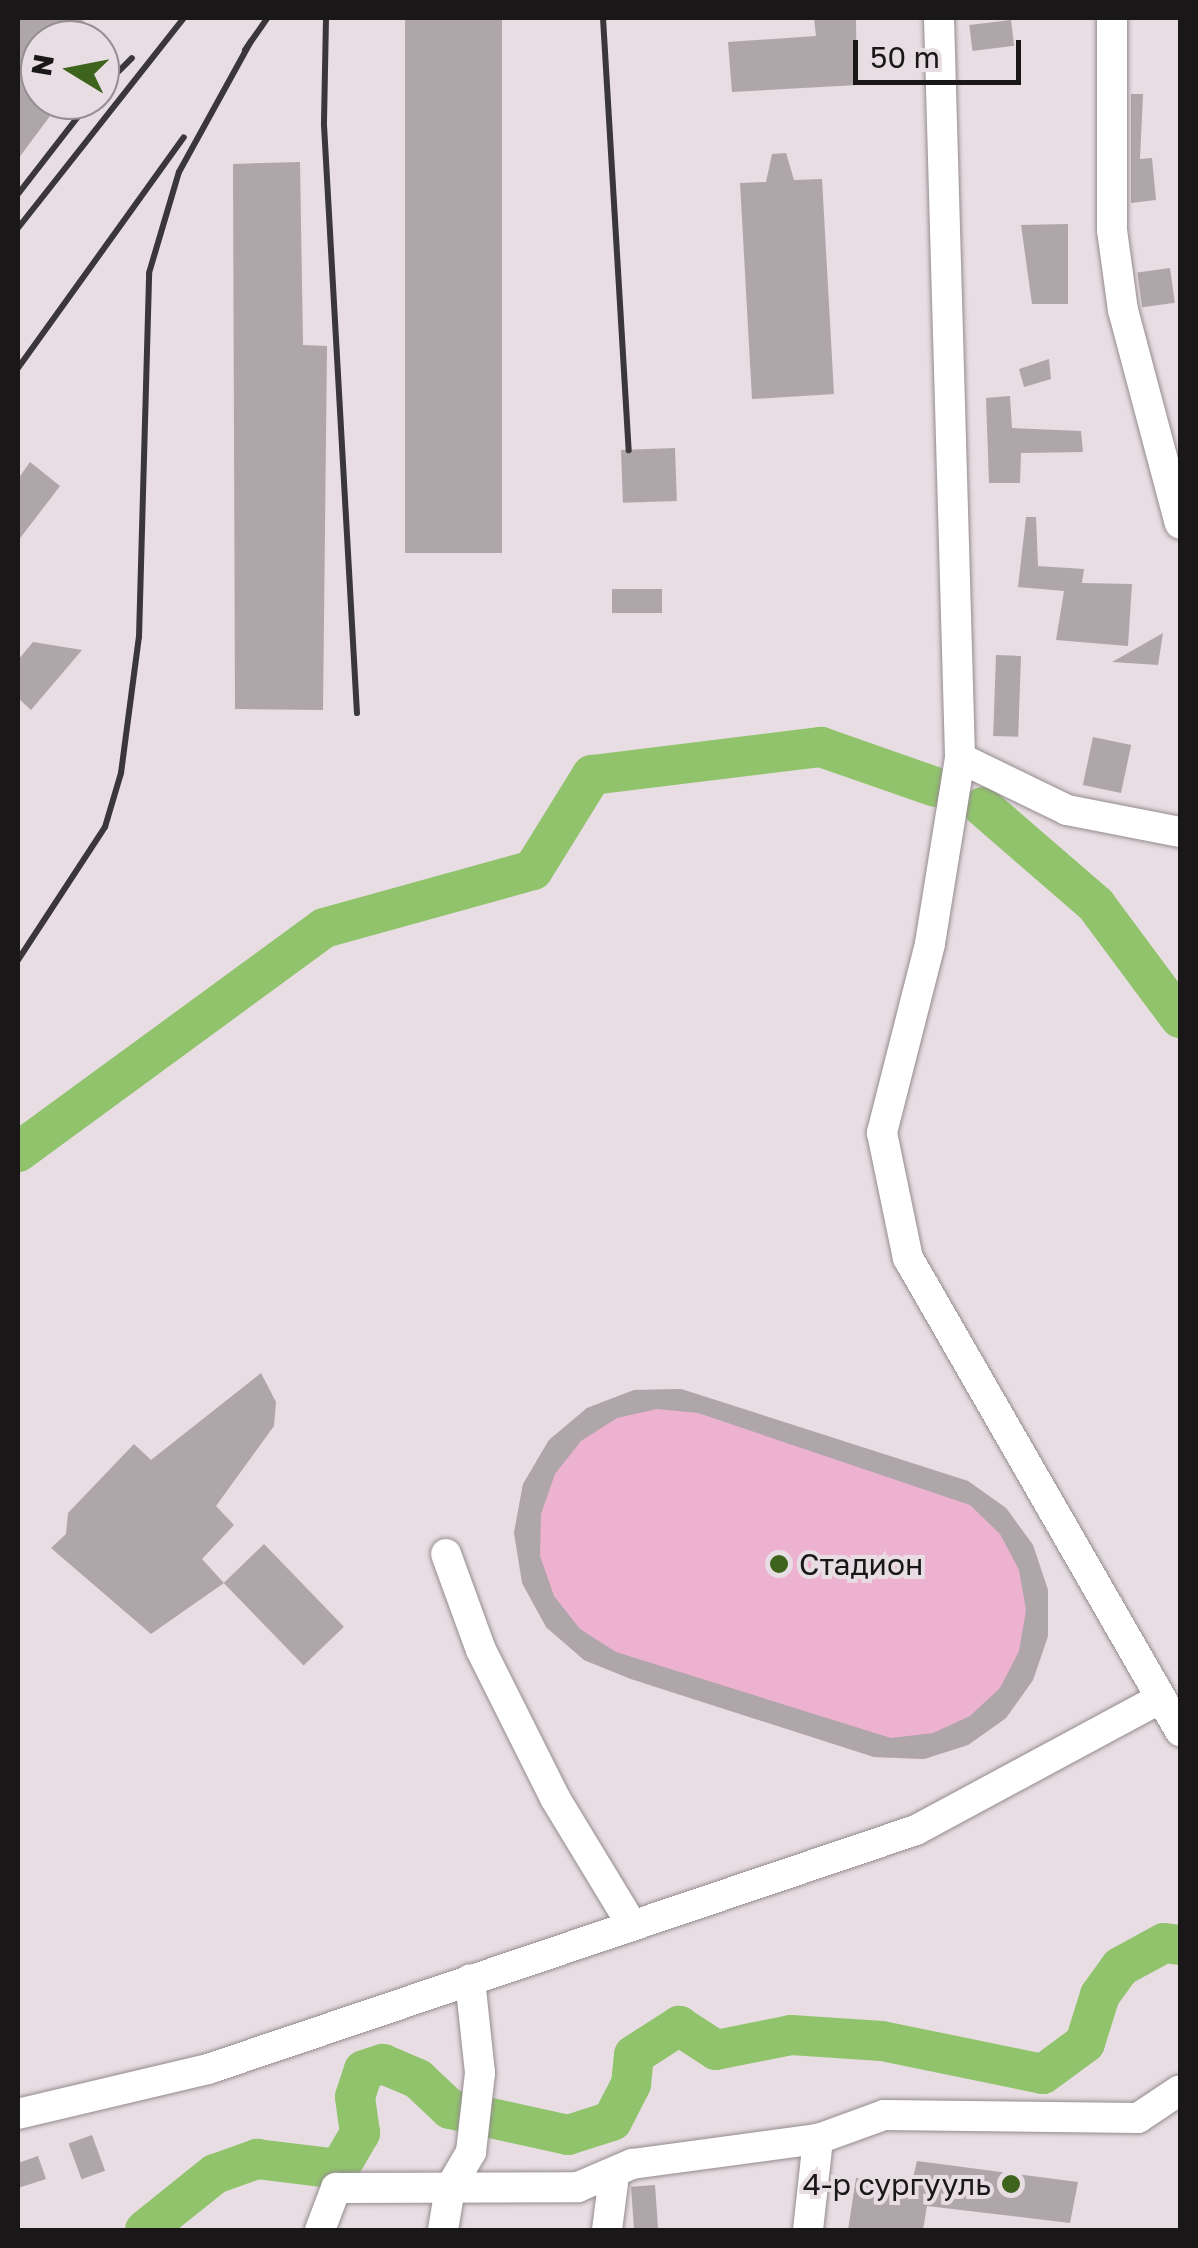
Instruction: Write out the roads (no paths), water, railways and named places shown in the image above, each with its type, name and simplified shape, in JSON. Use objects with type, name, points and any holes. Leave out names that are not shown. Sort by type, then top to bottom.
[{"type":"street","points":[[939,18],[960,758],[930,944],[882,1133],[904,1240],[1180,1732]]},
{"type":"street","points":[[1112,18],[1118,278],[1180,524]]},
{"type":"street","points":[[960,758],[1067,810],[1180,832]]},
{"type":"street","points":[[446,1554],[497,1683],[632,1925]]},
{"type":"street","points":[[18,2114],[208,2069],[916,1830],[1161,1698]]},
{"type":"street","points":[[443,2230],[450,2188],[471,2152],[480,2073],[470,1980]]},
{"type":"street","points":[[320,2230],[336,2188],[578,2187],[614,2176],[632,2164],[818,2139],[884,2115],[1138,2118],[1180,2090]]},
{"type":"street","points":[[808,2230],[818,2139]]},
{"type":"street","points":[[607,2230],[614,2176]]},
{"type":"waterway","points":[[18,1152],[324,928],[533,870],[592,775],[821,747],[935,787]]},
{"type":"waterway","points":[[983,807],[1096,905],[1180,1018]]},
{"type":"waterway","points":[[145,2230],[215,2174],[257,2159],[339,2169],[360,2133],[355,2097],[364,2070],[383,2064],[418,2079],[450,2109],[568,2135],[612,2121],[631,2084],[634,2055],[679,2026],[716,2050],[791,2035],[882,2041],[1043,2074],[1085,2043],[1100,1995],[1120,1967],[1164,1943],[1180,1945]]},
{"type":"railway","points":[[18,228],[184,18]]},
{"type":"railway","points":[[245,50],[267,18]]},
{"type":"railway","points":[[326,18],[324,125],[357,713]]},
{"type":"railway","points":[[603,18],[629,450]]},
{"type":"railway","points":[[18,960],[105,827],[121,773],[139,637],[149,273],[179,172],[251,41]]},
{"type":"railway","points":[[120,70],[132,58]]},
{"type":"railway","points":[[18,194],[75,120]]},
{"type":"railway","points":[[18,368],[184,137]]},
{"type":"place","name":"Стадион","points":[[779,1564]]},
{"type":"place","name":"4-р сургууль","points":[[1011,2184]]}]
